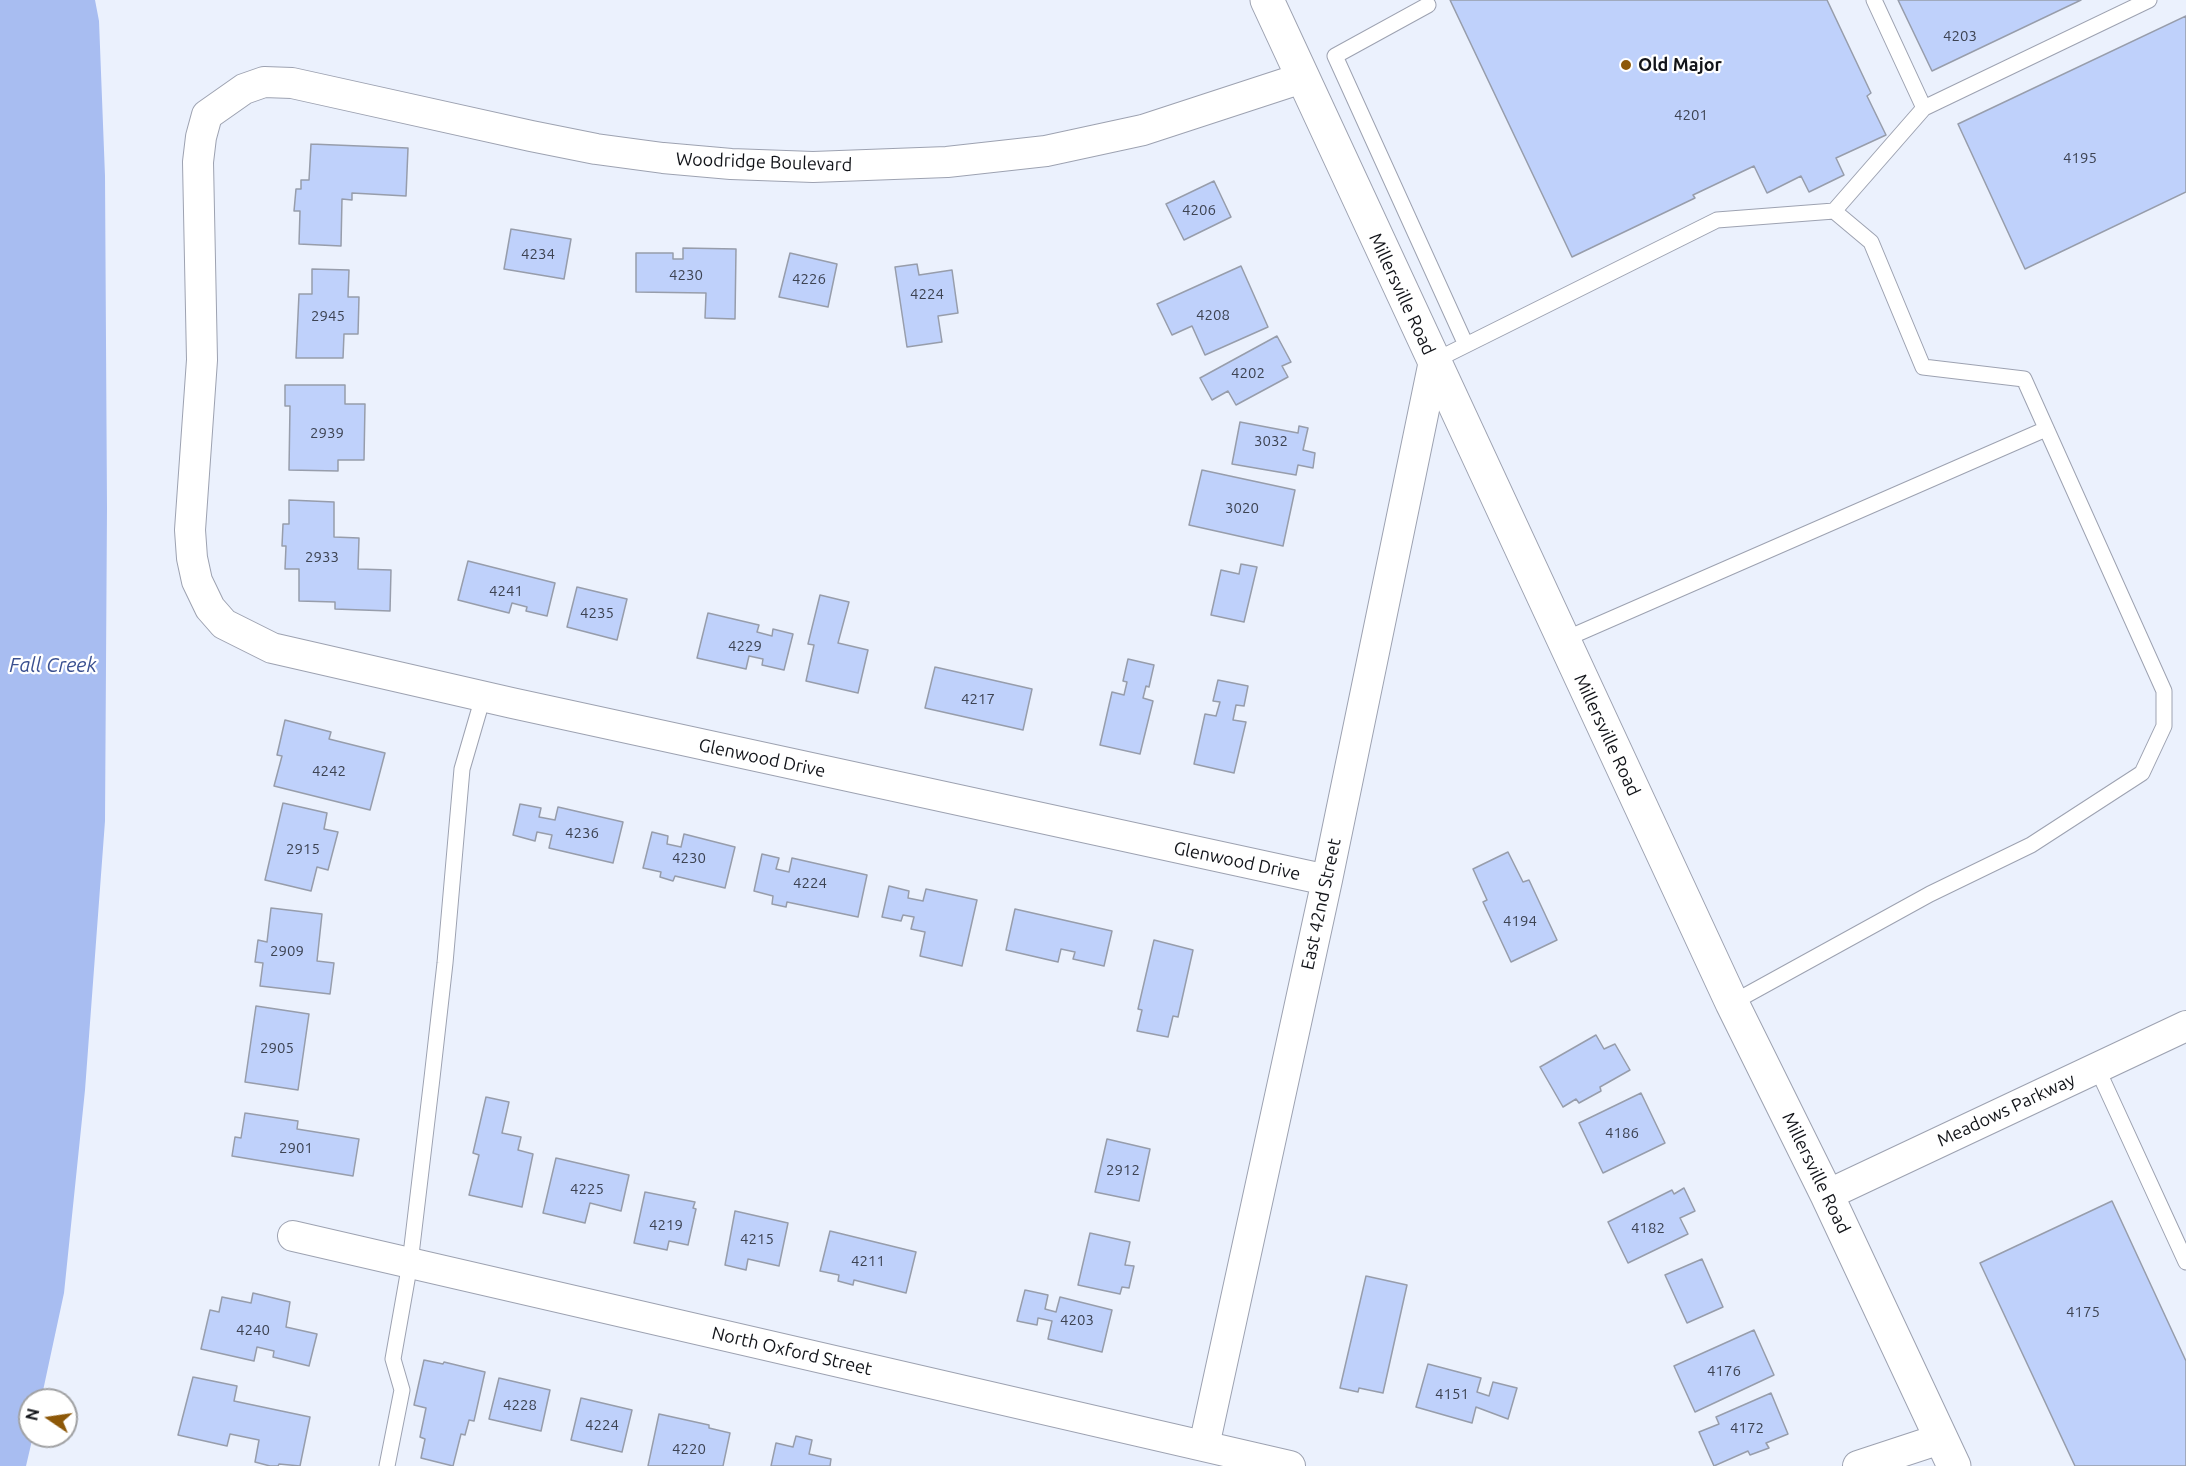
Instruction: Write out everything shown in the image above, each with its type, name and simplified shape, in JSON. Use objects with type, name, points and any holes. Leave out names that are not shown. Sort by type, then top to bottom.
[{"type":"street","name":"Millersville Road","points":[[1268,0],[1302,78],[1732,1003],[1827,1195],[1947,1452]]},
{"type":"street","name":"Woodridge Boulevard","points":[[210,608],[197,581],[190,530],[202,360],[198,162],[207,115],[244,89],[264,82],[278,81],[608,151],[731,164],[846,166],[947,162],[1057,149],[1143,130],[1302,78]]},
{"type":"street","name":"East 42nd Street","points":[[1204,1446],[1327,880],[1434,362]]},
{"type":"street","name":"Glenwood Drive","points":[[210,608],[224,624],[272,648],[483,697],[1327,880]]},
{"type":"street","name":"Meadows Parkway","points":[[1827,1195],[2186,1026]]},
{"type":"street","name":"North Oxford Street","points":[[293,1236],[1290,1466]]},
{"type":"street","points":[[1858,1466],[1947,1452]]},
{"type":"lane","points":[[1874,0],[1924,108]]},
{"type":"lane","points":[[1834,211],[1924,108],[2149,0]]},
{"type":"lane","points":[[1428,5],[1335,56],[1466,345]]},
{"type":"lane","points":[[1434,362],[1717,220],[1834,211],[1871,242],[1923,367],[2024,379],[2164,691],[2164,726],[2142,773],[2031,845],[1930,894],[1732,1003]]},
{"type":"lane","points":[[1563,640],[2046,429]]},
{"type":"lane","points":[[387,1466],[402,1390],[393,1359],[410,1263],[445,963],[462,769],[483,697]]},
{"type":"lane","points":[[2097,1068],[2186,1262]]},
{"type":"water","name":"Fall Creek","points":[[0,0],[95,0],[99,21],[105,176],[107,508],[105,821],[85,1090],[64,1293],[44,1388],[18,1388],[18,1448],[30,1448],[26,1466],[0,1466]]},
{"type":"building","points":[[1450,0],[1827,0],[1871,93],[1867,96],[1886,135],[1836,158],[1844,175],[1809,192],[1801,176],[1767,193],[1754,166],[1693,195],[1695,198],[1572,257]]},
{"type":"building","points":[[1898,0],[2081,0],[1932,71]]},
{"type":"building","points":[[2186,16],[2186,192],[2025,269],[1958,124]]},
{"type":"building","points":[[311,144],[408,148],[406,196],[352,193],[352,200],[342,199],[341,246],[299,244],[300,211],[294,211],[296,189],[301,189],[301,180],[309,180]]},
{"type":"building","points":[[1214,181],[1231,217],[1184,240],[1166,204]]},
{"type":"building","points":[[511,229],[571,239],[564,279],[504,269]]},
{"type":"building","points":[[683,248],[736,249],[735,319],[705,318],[706,293],[636,292],[636,253],[673,253],[673,259],[683,259]]},
{"type":"building","points":[[790,253],[837,264],[828,307],[779,297]]},
{"type":"building","points":[[917,264],[919,275],[952,270],[958,313],[938,316],[942,342],[907,347],[895,267]]},
{"type":"building","points":[[1241,266],[1268,327],[1205,355],[1192,326],[1172,335],[1157,304]]},
{"type":"building","points":[[312,269],[349,270],[348,297],[359,297],[358,334],[344,334],[343,358],[296,358],[299,294],[312,294]]},
{"type":"building","points":[[1277,336],[1291,362],[1282,366],[1288,377],[1236,405],[1228,391],[1212,400],[1200,378]]},
{"type":"building","points":[[285,385],[345,385],[345,404],[365,404],[364,460],[338,460],[338,471],[289,470],[290,406],[285,406]]},
{"type":"building","points":[[1240,422],[1298,433],[1299,426],[1308,428],[1303,450],[1315,453],[1313,468],[1298,465],[1296,475],[1232,464]]},
{"type":"building","points":[[1202,470],[1295,490],[1283,546],[1189,525]]},
{"type":"building","points":[[289,500],[334,502],[334,537],[359,538],[358,569],[391,570],[390,611],[335,609],[335,602],[299,601],[299,569],[285,569],[286,546],[282,546],[283,524],[289,524]]},
{"type":"building","points":[[468,561],[555,583],[547,616],[526,611],[527,607],[512,603],[509,613],[458,600]]},
{"type":"building","points":[[1241,564],[1257,567],[1244,622],[1211,615],[1221,570],[1239,574]]},
{"type":"building","points":[[577,587],[627,599],[617,640],[567,627]]},
{"type":"building","points":[[820,595],[849,602],[838,643],[868,650],[858,693],[806,681],[814,645],[808,644]]},
{"type":"building","points":[[708,613],[759,625],[757,632],[772,636],[773,629],[793,634],[784,670],[762,665],[763,659],[749,656],[746,669],[697,658]]},
{"type":"building","points":[[1128,659],[1154,665],[1149,687],[1146,686],[1143,698],[1153,701],[1140,754],[1100,745],[1112,692],[1124,695],[1127,682],[1123,681]]},
{"type":"building","points":[[935,667],[1032,689],[1023,730],[925,708]]},
{"type":"building","points":[[1218,680],[1248,686],[1244,706],[1236,705],[1233,720],[1246,722],[1234,773],[1194,764],[1205,714],[1216,716],[1220,702],[1213,701]]},
{"type":"building","points":[[285,720],[331,732],[329,739],[385,753],[370,810],[274,786],[282,756],[277,755]]},
{"type":"building","points":[[283,803],[327,813],[324,829],[338,832],[328,870],[317,867],[311,891],[265,880]]},
{"type":"building","points":[[520,804],[541,808],[539,817],[555,820],[558,807],[623,822],[613,863],[549,848],[552,835],[537,832],[535,841],[513,835]]},
{"type":"building","points":[[652,832],[668,836],[667,844],[681,847],[684,834],[735,847],[725,888],[675,876],[673,881],[660,877],[661,872],[643,868]]},
{"type":"building","points":[[1508,852],[1523,882],[1529,880],[1557,940],[1511,962],[1483,902],[1487,900],[1473,869]]},
{"type":"building","points":[[762,854],[779,858],[776,869],[789,872],[792,858],[867,875],[858,917],[787,902],[786,907],[772,904],[773,896],[754,891]]},
{"type":"building","points":[[889,886],[909,891],[908,898],[923,901],[926,889],[977,900],[962,966],[920,956],[925,932],[911,929],[914,917],[903,915],[901,921],[882,917]]},
{"type":"building","points":[[271,908],[322,914],[317,961],[334,963],[330,994],[260,986],[263,963],[255,962],[258,940],[267,942]]},
{"type":"building","points":[[1015,909],[1112,931],[1104,966],[1073,959],[1075,952],[1061,949],[1058,962],[1006,950]]},
{"type":"building","points":[[1154,940],[1193,950],[1178,1017],[1173,1016],[1168,1037],[1137,1031],[1142,1010],[1138,1009]]},
{"type":"building","points":[[256,1006],[309,1014],[298,1090],[245,1082]]},
{"type":"building","points":[[1596,1035],[1604,1049],[1615,1044],[1630,1070],[1600,1087],[1601,1091],[1579,1103],[1576,1099],[1563,1107],[1540,1067]]},
{"type":"building","points":[[1641,1093],[1665,1143],[1603,1173],[1579,1123]]},
{"type":"building","points":[[486,1097],[509,1102],[502,1133],[521,1137],[518,1150],[533,1154],[522,1207],[469,1195],[479,1155],[473,1153]]},
{"type":"building","points":[[245,1113],[298,1121],[297,1129],[359,1139],[353,1176],[232,1156],[235,1137],[241,1138]]},
{"type":"building","points":[[1107,1139],[1150,1149],[1139,1201],[1095,1192]]},
{"type":"building","points":[[556,1158],[629,1175],[621,1211],[590,1203],[585,1223],[543,1213]]},
{"type":"building","points":[[1684,1188],[1695,1211],[1680,1218],[1688,1234],[1628,1263],[1608,1222],[1672,1190],[1674,1194]]},
{"type":"building","points":[[645,1192],[695,1202],[693,1208],[696,1209],[688,1245],[669,1241],[667,1250],[634,1243]]},
{"type":"building","points":[[2112,1201],[2186,1361],[2186,1466],[2075,1466],[1980,1263]]},
{"type":"building","points":[[735,1211],[788,1223],[779,1266],[748,1259],[746,1270],[725,1265]]},
{"type":"building","points":[[830,1231],[916,1252],[906,1293],[854,1280],[853,1285],[838,1281],[839,1275],[820,1271]]},
{"type":"building","points":[[1090,1233],[1130,1242],[1125,1265],[1134,1266],[1129,1288],[1122,1287],[1120,1294],[1078,1285]]},
{"type":"building","points":[[1702,1259],[1723,1307],[1687,1323],[1665,1275]]},
{"type":"building","points":[[1366,1276],[1407,1285],[1383,1393],[1359,1388],[1358,1392],[1340,1388]]},
{"type":"building","points":[[1025,1290],[1048,1295],[1045,1309],[1056,1312],[1060,1297],[1112,1310],[1102,1352],[1048,1339],[1052,1321],[1038,1318],[1037,1325],[1017,1321]]},
{"type":"building","points":[[253,1293],[290,1302],[286,1327],[317,1334],[309,1366],[273,1357],[274,1351],[257,1347],[254,1361],[201,1349],[210,1310],[219,1312],[222,1297],[251,1303]]},
{"type":"building","points":[[1754,1330],[1774,1375],[1695,1412],[1674,1366]]},
{"type":"building","points":[[424,1360],[443,1364],[444,1362],[485,1372],[474,1421],[469,1420],[465,1435],[461,1434],[453,1466],[421,1458],[425,1439],[420,1437],[426,1408],[414,1405]]},
{"type":"building","points":[[1428,1364],[1481,1378],[1477,1392],[1489,1396],[1493,1382],[1517,1388],[1508,1419],[1476,1407],[1472,1423],[1416,1407]]},
{"type":"building","points":[[193,1377],[237,1386],[234,1401],[310,1417],[300,1466],[279,1464],[270,1466],[255,1462],[259,1440],[230,1434],[227,1446],[178,1435]]},
{"type":"building","points":[[499,1378],[550,1390],[541,1431],[489,1419]]},
{"type":"building","points":[[1771,1393],[1788,1434],[1766,1443],[1769,1448],[1750,1455],[1748,1451],[1714,1466],[1699,1432],[1719,1424],[1716,1417]]},
{"type":"building","points":[[581,1398],[632,1410],[622,1452],[571,1440]]},
{"type":"building","points":[[659,1414],[709,1425],[709,1428],[730,1433],[723,1466],[648,1466]]},
{"type":"building","points":[[796,1436],[812,1440],[809,1454],[831,1459],[830,1466],[771,1466],[776,1443],[793,1447]]},
{"type":"place","name":"Old Major","points":[[1626,65]]}]
